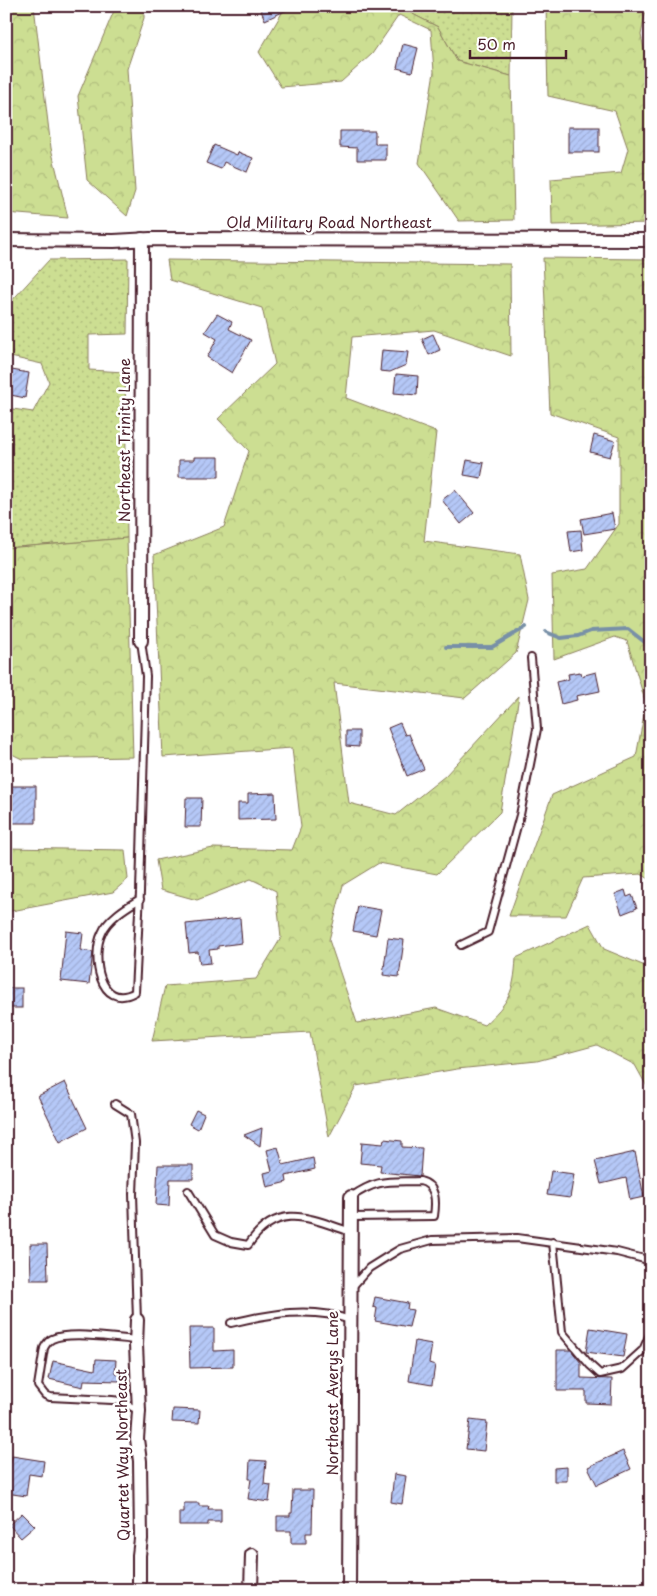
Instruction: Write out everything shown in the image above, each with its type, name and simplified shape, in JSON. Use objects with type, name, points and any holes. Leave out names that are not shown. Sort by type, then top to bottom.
[{"type":"street","name":"Northeast Trinity Lane","points":[[141,641],[142,239]]},
{"type":"street","name":"Old Military Road Northeast","points":[[6,240],[651,240]]},
{"type":"street","name":"Northeast Averys Lane","points":[[349,1590],[351,1197]]},
{"type":"street","name":"Quartet Way Northeast","points":[[137,1320],[139,1410],[137,1439],[140,1461],[141,1539],[139,1590]]},
{"type":"street","points":[[251,1590],[252,1555]]},
{"type":"lane","points":[[140,899],[119,913],[107,924],[98,941],[97,970],[101,981],[107,990],[121,996],[128,996],[135,992],[140,899],[146,676],[141,641]]},
{"type":"lane","points":[[461,945],[488,932],[520,815],[536,729],[531,658]]},
{"type":"lane","points":[[115,1104],[131,1114],[135,1143],[133,1194],[137,1320]]},
{"type":"lane","points":[[350,1216],[434,1216],[436,1202],[431,1186],[420,1181],[380,1182],[351,1197]]},
{"type":"lane","points":[[188,1192],[215,1235],[232,1242],[248,1245],[254,1235],[265,1225],[287,1216],[313,1219],[350,1232]]},
{"type":"lane","points":[[350,1289],[369,1268],[400,1249],[432,1240],[517,1238],[617,1252],[644,1258],[651,1263]]},
{"type":"lane","points":[[553,1242],[562,1332],[590,1366],[600,1374],[622,1369],[643,1350],[651,1332]]},
{"type":"lane","points":[[231,1323],[262,1315],[302,1312],[334,1314],[350,1320]]},
{"type":"lane","points":[[136,1340],[81,1336],[58,1337],[47,1342],[44,1348],[38,1386],[44,1395],[50,1397],[122,1401],[139,1410]]},
{"type":"green space","points":[[6,6],[34,6],[51,148],[68,218],[6,213]]},
{"type":"green space","points":[[116,6],[144,6],[144,18],[127,69],[135,191],[127,216],[87,180],[78,96]]},
{"type":"green space","points":[[286,6],[397,6],[438,27],[457,61],[511,76],[514,220],[459,221],[419,163],[434,72],[431,30],[399,15],[372,54],[341,82],[281,87],[259,52]]},
{"type":"green space","points":[[397,6],[512,6],[511,76],[457,61],[438,27]]},
{"type":"green space","points":[[546,6],[647,6],[641,35],[651,80],[651,223],[552,225],[551,179],[621,173],[628,149],[615,111],[548,96]]},
{"type":"green space","points":[[543,258],[651,259],[651,880],[641,874],[583,878],[566,916],[509,916],[552,795],[636,757],[646,704],[627,641],[615,637],[554,659],[552,575],[587,569],[619,524],[619,437],[550,413]]},
{"type":"green space","points":[[128,259],[127,334],[89,335],[89,370],[125,372],[127,538],[6,548],[6,408],[33,412],[49,382],[42,364],[6,356],[6,307],[49,260]]},
{"type":"green space","points":[[167,260],[510,264],[511,356],[434,330],[352,337],[346,398],[436,432],[424,541],[520,554],[529,600],[516,653],[465,698],[334,683],[349,803],[396,815],[445,776],[519,696],[500,812],[437,874],[379,863],[343,885],[329,940],[357,1023],[436,1008],[484,1025],[499,1010],[509,996],[514,980],[516,958],[590,924],[604,949],[645,966],[651,963],[651,1094],[635,1065],[597,1045],[537,1061],[457,1069],[356,1086],[329,1137],[310,1032],[152,1041],[165,986],[256,979],[281,938],[276,891],[251,879],[197,900],[161,890],[156,860],[213,848],[292,850],[301,827],[292,748],[163,757],[154,555],[224,527],[249,451],[218,419],[275,364],[262,308],[170,280]]},
{"type":"green space","points":[[127,538],[133,757],[22,759],[6,751],[6,548]]},
{"type":"green space","points":[[6,848],[125,850],[128,879],[113,892],[6,912]]},
{"type":"building","points":[[259,6],[296,6],[265,20]]},
{"type":"building","points":[[403,44],[418,48],[412,72],[397,68]]},
{"type":"building","points":[[568,127],[599,127],[599,152],[568,152]]},
{"type":"building","points":[[340,131],[375,131],[375,144],[386,144],[386,160],[357,160],[357,148],[340,147]]},
{"type":"building","points":[[214,145],[237,155],[238,152],[253,158],[247,172],[224,162],[221,169],[206,163]]},
{"type":"building","points":[[217,314],[232,322],[229,329],[251,340],[232,373],[207,357],[217,339],[205,332]]},
{"type":"building","points":[[433,334],[440,350],[429,355],[422,339]]},
{"type":"building","points":[[382,350],[408,352],[406,365],[390,372],[380,371]]},
{"type":"building","points":[[6,369],[29,373],[25,398],[6,394]]},
{"type":"building","points":[[396,374],[418,376],[417,395],[394,393]]},
{"type":"building","points":[[594,435],[615,441],[610,457],[590,452]]},
{"type":"building","points":[[194,457],[219,457],[219,477],[179,477],[179,460],[194,460]]},
{"type":"building","points":[[467,460],[484,463],[481,478],[464,475]]},
{"type":"building","points":[[455,490],[474,513],[461,524],[442,500]]},
{"type":"building","points":[[612,513],[615,529],[584,534],[581,519]]},
{"type":"building","points":[[581,530],[583,550],[571,552],[568,531]]},
{"type":"building","points":[[580,672],[581,676],[596,672],[600,691],[576,696],[577,700],[561,704],[556,682],[569,679],[568,674]]},
{"type":"building","points":[[400,723],[405,735],[409,734],[424,769],[407,776],[388,728]]},
{"type":"building","points":[[346,731],[359,731],[359,747],[346,746]]},
{"type":"building","points":[[9,786],[36,786],[36,823],[6,823],[6,809],[9,809]]},
{"type":"building","points":[[275,793],[276,819],[238,820],[238,803],[248,803],[248,794]]},
{"type":"building","points":[[186,798],[202,798],[201,827],[185,827]]},
{"type":"building","points":[[625,890],[627,897],[632,895],[637,908],[622,914],[615,894]]},
{"type":"building","points":[[358,906],[381,910],[376,935],[353,931]]},
{"type":"building","points":[[240,918],[242,943],[218,946],[218,949],[209,950],[211,963],[200,964],[198,952],[189,953],[186,924]]},
{"type":"building","points":[[66,931],[83,933],[81,950],[93,952],[89,984],[61,981]]},
{"type":"building","points":[[388,938],[404,940],[399,977],[383,975]]},
{"type":"building","points":[[6,988],[22,988],[22,1008],[6,1008]]},
{"type":"building","points":[[65,1082],[87,1128],[60,1142],[38,1096]]},
{"type":"building","points":[[196,1110],[204,1114],[198,1129],[189,1124]]},
{"type":"building","points":[[262,1128],[260,1146],[244,1135]]},
{"type":"building","points":[[384,1139],[402,1141],[402,1147],[422,1148],[420,1176],[380,1172],[381,1165],[360,1163],[362,1142],[383,1144]]},
{"type":"building","points":[[278,1147],[283,1165],[313,1158],[315,1169],[286,1176],[287,1182],[267,1187],[264,1173],[272,1171],[267,1150]]},
{"type":"building","points":[[635,1152],[644,1197],[630,1200],[626,1178],[601,1184],[595,1161]]},
{"type":"building","points":[[158,1165],[193,1165],[193,1179],[170,1179],[169,1206],[156,1205]]},
{"type":"building","points":[[551,1171],[574,1174],[570,1198],[547,1195]]},
{"type":"building","points":[[30,1244],[47,1244],[48,1280],[31,1280]]},
{"type":"building","points":[[375,1297],[408,1303],[407,1309],[413,1310],[409,1327],[375,1321],[377,1308],[373,1307]]},
{"type":"building","points":[[189,1328],[214,1328],[214,1351],[233,1350],[233,1367],[190,1368]]},
{"type":"building","points":[[590,1328],[627,1334],[623,1357],[586,1352]]},
{"type":"building","points":[[415,1341],[432,1344],[429,1363],[435,1365],[432,1385],[409,1381]]},
{"type":"building","points":[[557,1350],[571,1350],[581,1363],[581,1378],[612,1379],[611,1404],[586,1403],[586,1391],[557,1391]]},
{"type":"building","points":[[96,1359],[116,1360],[115,1374],[121,1375],[120,1381],[84,1380],[83,1387],[49,1379],[53,1361],[95,1370]]},
{"type":"building","points":[[173,1409],[200,1410],[199,1423],[172,1422]]},
{"type":"building","points":[[470,1420],[487,1422],[484,1451],[466,1449]]},
{"type":"building","points":[[623,1451],[631,1469],[597,1485],[588,1467]]},
{"type":"building","points":[[12,1456],[44,1461],[42,1476],[29,1474],[26,1496],[6,1493],[6,1462],[11,1463]]},
{"type":"building","points":[[250,1460],[266,1461],[264,1484],[271,1485],[269,1502],[248,1499],[251,1479],[249,1479]]},
{"type":"building","points":[[567,1467],[567,1481],[554,1481],[554,1468]]},
{"type":"building","points":[[394,1474],[406,1476],[402,1504],[391,1502]]},
{"type":"building","points":[[293,1490],[313,1490],[312,1533],[306,1533],[306,1543],[291,1543],[291,1531],[277,1531],[277,1516],[290,1516],[290,1513],[292,1513]]},
{"type":"building","points":[[184,1503],[199,1503],[199,1506],[209,1506],[208,1509],[221,1509],[221,1522],[208,1522],[208,1525],[179,1525],[179,1512],[184,1512]]},
{"type":"building","points":[[22,1513],[35,1526],[21,1538],[9,1525]]},
{"type":"waterway","points":[[446,647],[492,647],[526,627]]},
{"type":"waterway","points":[[546,632],[561,638],[578,636],[591,631],[628,629],[651,647]]}]
